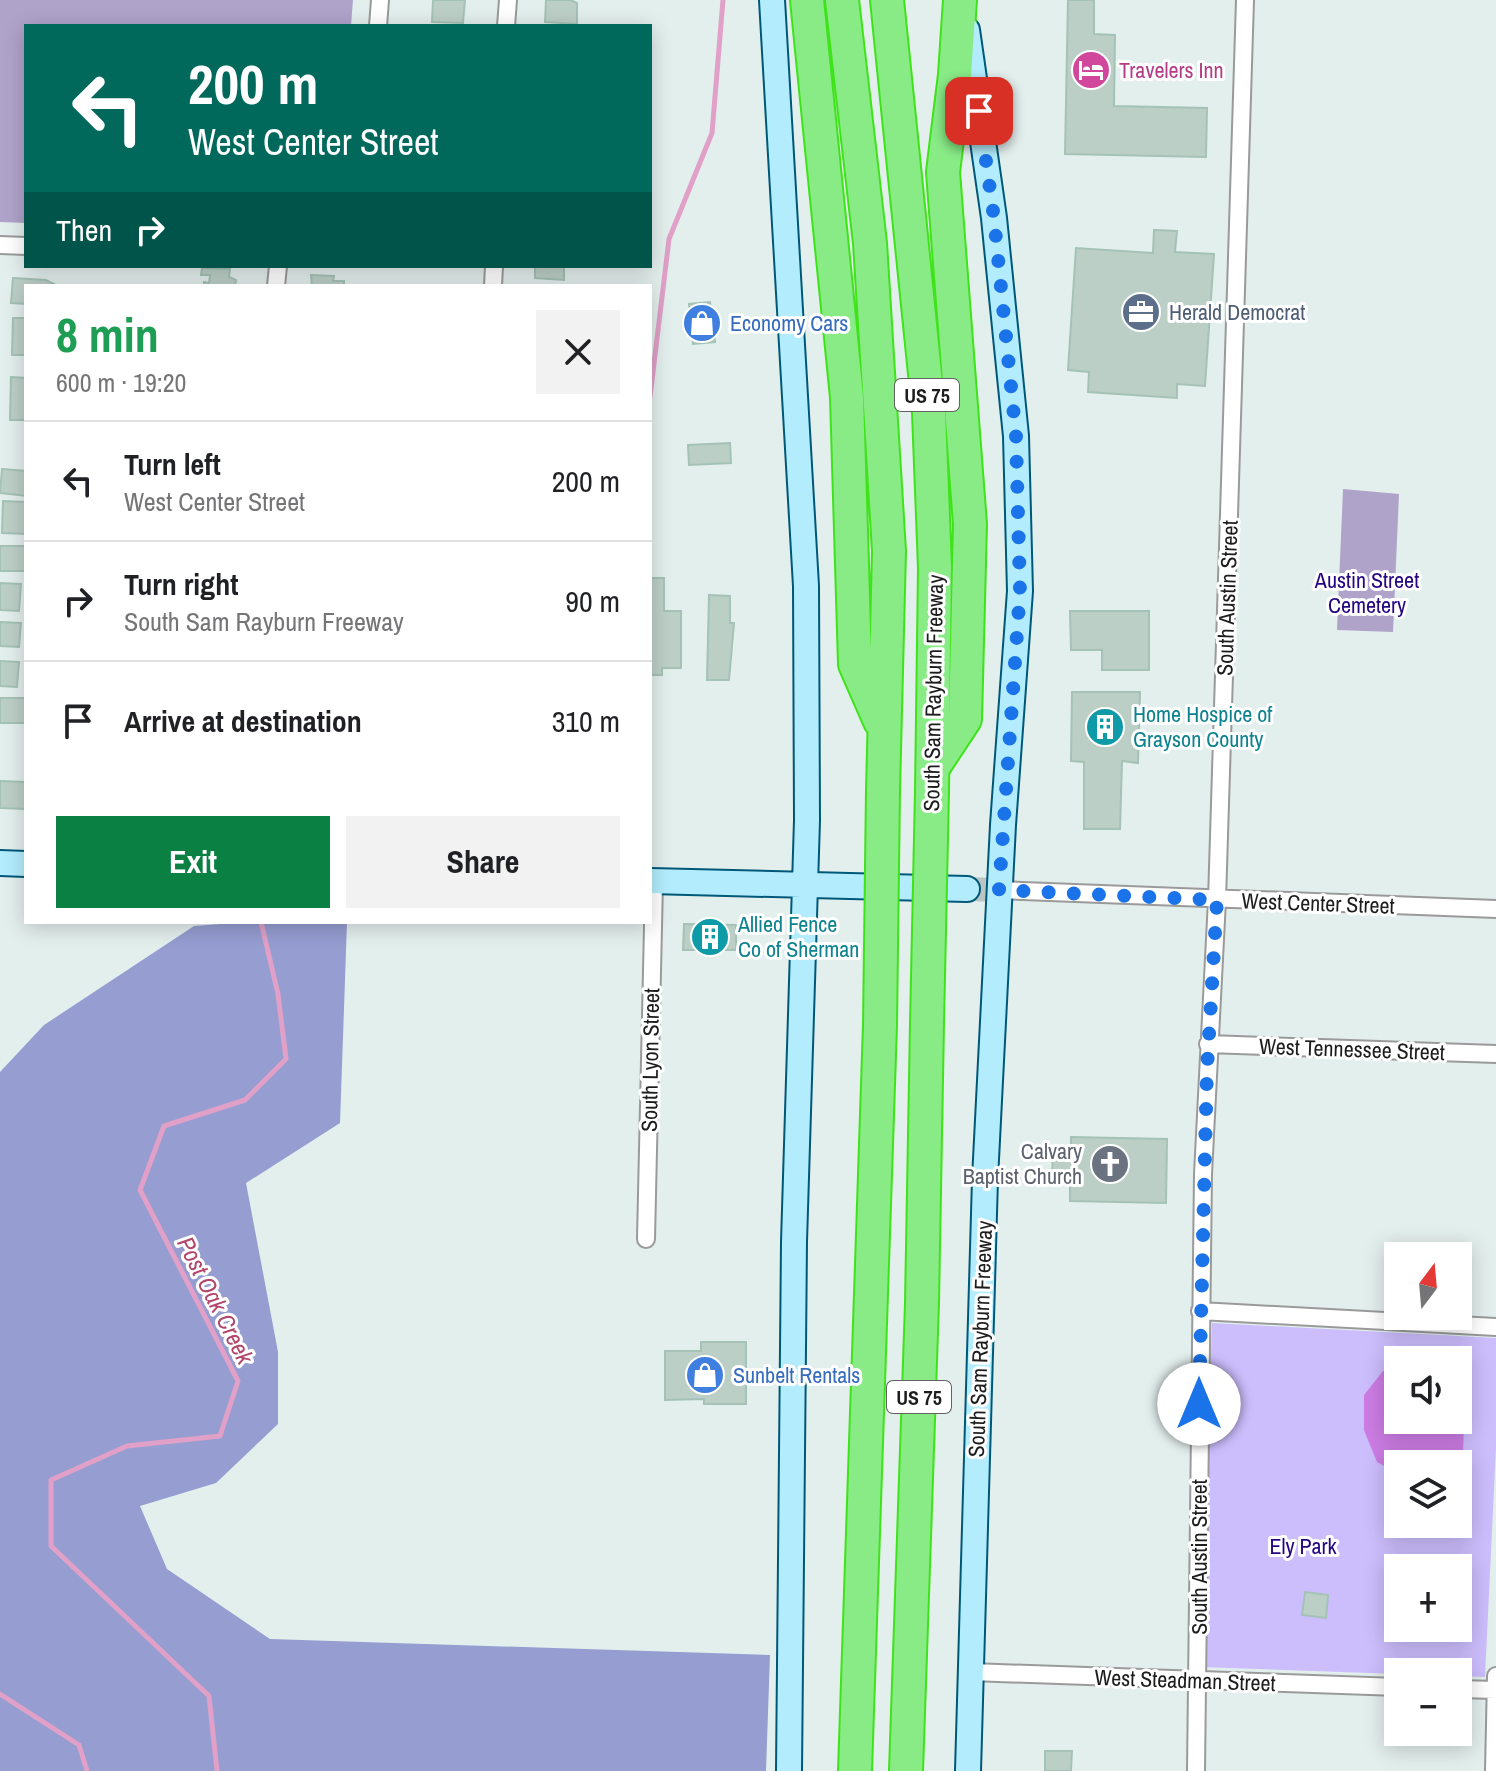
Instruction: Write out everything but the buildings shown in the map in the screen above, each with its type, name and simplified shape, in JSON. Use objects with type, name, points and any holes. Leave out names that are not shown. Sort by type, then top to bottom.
[{"type":"highway","points":[[807,0],[847,397],[855,664],[884,730]]},
{"type":"highway","name":"US 75","points":[[842,0],[870,243],[889,551],[880,1025],[855,1771]]},
{"type":"highway","name":"South Sam Rayburn Freeway","points":[[887,0],[929,413],[935,568],[922,1303],[906,1771]]},
{"type":"highway","points":[[933,779],[965,719],[970,524],[943,172],[961,0]]},
{"type":"highway","points":[[848,1771],[856,1691]]},
{"type":"main road","points":[[772,0],[806,586],[807,820],[794,1242],[789,1771]]},
{"type":"main road","name":"South Sam Rayburn Freeway","points":[[961,0],[994,218],[1016,436],[1020,591],[998,890],[985,1179],[968,1771]]},
{"type":"main road","points":[[0,863],[24,864]]},
{"type":"main road","points":[[652,882],[967,889]]},
{"type":"street","points":[[378,24],[380,0]]},
{"type":"street","points":[[506,24],[508,0]]},
{"type":"street","name":"South Austin Street","points":[[1196,1771],[1200,1311],[1208,1044],[1217,900],[1245,0]]},
{"type":"street","points":[[0,245],[24,246]]},
{"type":"street","name":"West Center Street","points":[[998,890],[1496,909]]},
{"type":"street","name":"South Lyon Street","points":[[646,1239],[651,924]]},
{"type":"street","name":"West Tennessee Street","points":[[1208,1044],[1496,1054]]},
{"type":"street","points":[[1200,1311],[1496,1327]]},
{"type":"street","name":"West Steadman Street","points":[[971,1672],[1384,1687]]},
{"type":"street","points":[[1494,1771],[1496,1676]]},
{"type":"street","points":[[1472,1689],[1496,1690]]},
{"type":"shaded area","points":[[347,924],[340,1123],[246,1183],[278,1352],[278,1424],[216,1483],[140,1506],[167,1569],[270,1639],[770,1655],[766,1771],[0,1771],[0,1072],[44,1025],[194,926]]},
{"type":"shaded area","points":[[1383,1371],[1384,1434],[1464,1434],[1463,1450],[1384,1450],[1384,1466],[1377,1462],[1364,1430],[1364,1395]]},
{"type":"green space","points":[[0,0],[353,0],[351,24],[24,24],[24,223],[0,222]]},
{"type":"green space","name":"Austin Street Cemetery","points":[[1343,489],[1399,494],[1393,632],[1337,630]]},
{"type":"green space","name":"Ely Park","points":[[1212,1323],[1496,1338],[1496,1447],[1485,1677],[1472,1677],[1472,1658],[1384,1658],[1384,1674],[1201,1667]]},
{"type":"waterway","name":"Post Oak Creek","points":[[652,380],[669,239],[712,133],[723,0]]},
{"type":"waterway","name":"Post Oak Creek","points":[[217,1771],[209,1696],[51,1546],[51,1480],[127,1446],[220,1436],[238,1381],[140,1190],[164,1126],[245,1100],[286,1059],[278,994],[261,924]]},
{"type":"waterway","points":[[0,1694],[79,1745],[87,1771]]},
{"type":"tunnel","points":[[967,889],[997,890]]},
{"type":"place","name":"Travelers Inn","points":[[1091,70]]},
{"type":"place","name":"Herald Democrat","points":[[1141,312]]},
{"type":"place","name":"Economy Cars","points":[[702,323]]},
{"type":"place","name":"Home Hospice of Grayson County","points":[[1105,727]]},
{"type":"place","name":"Allied Fence Co of Sherman","points":[[710,937]]},
{"type":"place","name":"Calvary Baptist Church","points":[[1110,1164]]},
{"type":"place","name":"Sunbelt Rentals","points":[[705,1375]]},
{"type":"route","points":[[979,111],[994,218],[1016,436],[1020,591],[999,890],[1217,900],[1207,1070],[1199,1404]]}]
